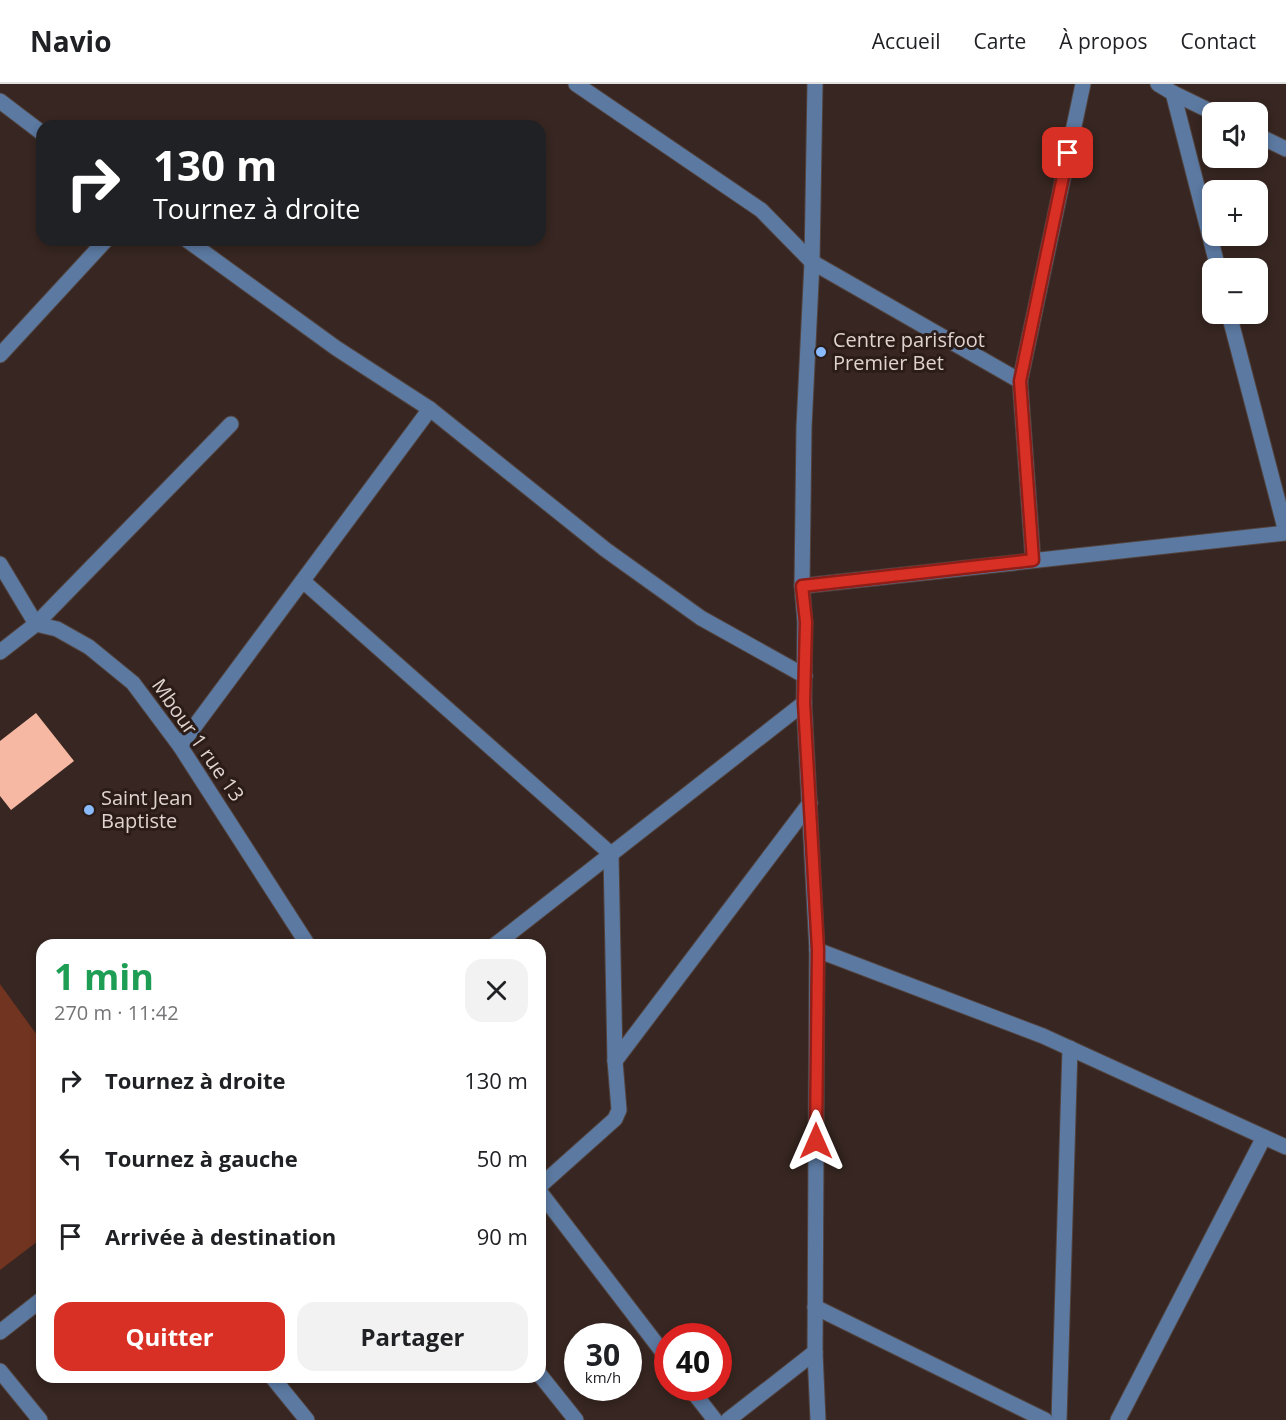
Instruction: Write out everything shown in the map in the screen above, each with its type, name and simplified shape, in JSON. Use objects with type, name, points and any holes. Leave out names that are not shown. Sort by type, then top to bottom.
[{"type":"street","points":[[576,84],[761,210],[812,262],[1020,381]]},
{"type":"street","points":[[814,84],[812,262],[804,427],[802,586],[806,622],[804,703],[818,950],[814,1307],[818,1420]]},
{"type":"street","points":[[1033,560],[1020,381],[1083,84]]},
{"type":"street","points":[[1158,84],[1202,107]]},
{"type":"street","points":[[1173,93],[1215,258]]},
{"type":"street","points":[[0,101],[36,128]]},
{"type":"street","points":[[1268,140],[1286,149]]},
{"type":"street","points":[[0,355],[100,246]]},
{"type":"street","points":[[195,246],[336,348],[430,409],[606,550],[701,618],[805,676]]},
{"type":"street","points":[[802,586],[1286,533],[1233,324]]},
{"type":"street","points":[[180,746],[430,409]]},
{"type":"street","points":[[0,652],[36,624],[231,424]]},
{"type":"street","points":[[0,564],[36,624]]},
{"type":"street","points":[[303,581],[611,854],[615,1061],[619,1110],[615,1119],[546,1181]]},
{"type":"street","name":"Mbour 1 rue 13","points":[[36,624],[57,629],[89,647],[133,683],[180,746],[304,939]]},
{"type":"street","points":[[503,939],[804,703]]},
{"type":"street","points":[[615,1061],[810,803]]},
{"type":"street","points":[[818,950],[1043,1036],[1286,1147]]},
{"type":"street","points":[[1059,1420],[1070,1048]]},
{"type":"street","points":[[1118,1420],[1264,1137]]},
{"type":"street","points":[[546,1200],[654,1341]]},
{"type":"street","points":[[0,1332],[36,1304]]},
{"type":"street","points":[[814,1307],[1046,1420]]},
{"type":"street","points":[[729,1420],[814,1352]]},
{"type":"street","points":[[0,1371],[40,1420]]},
{"type":"street","points":[[546,1382],[576,1420]]},
{"type":"street","points":[[283,1383],[307,1420]]},
{"type":"street","points":[[700,1401],[715,1420]]},
{"type":"shaded area","points":[[0,984],[36,1034],[36,1243],[0,1270]]},
{"type":"building","points":[[36,713],[74,761],[11,810],[0,796],[0,741]]},
{"type":"place","name":"Centre parisfoot Premier Bet","points":[[821,352]]},
{"type":"place","name":"Saint Jean Baptiste","points":[[89,810]]},
{"type":"route","points":[[816,1141],[818,950],[804,703],[806,622],[802,586],[1033,560],[1020,381],[1068,153]]}]
